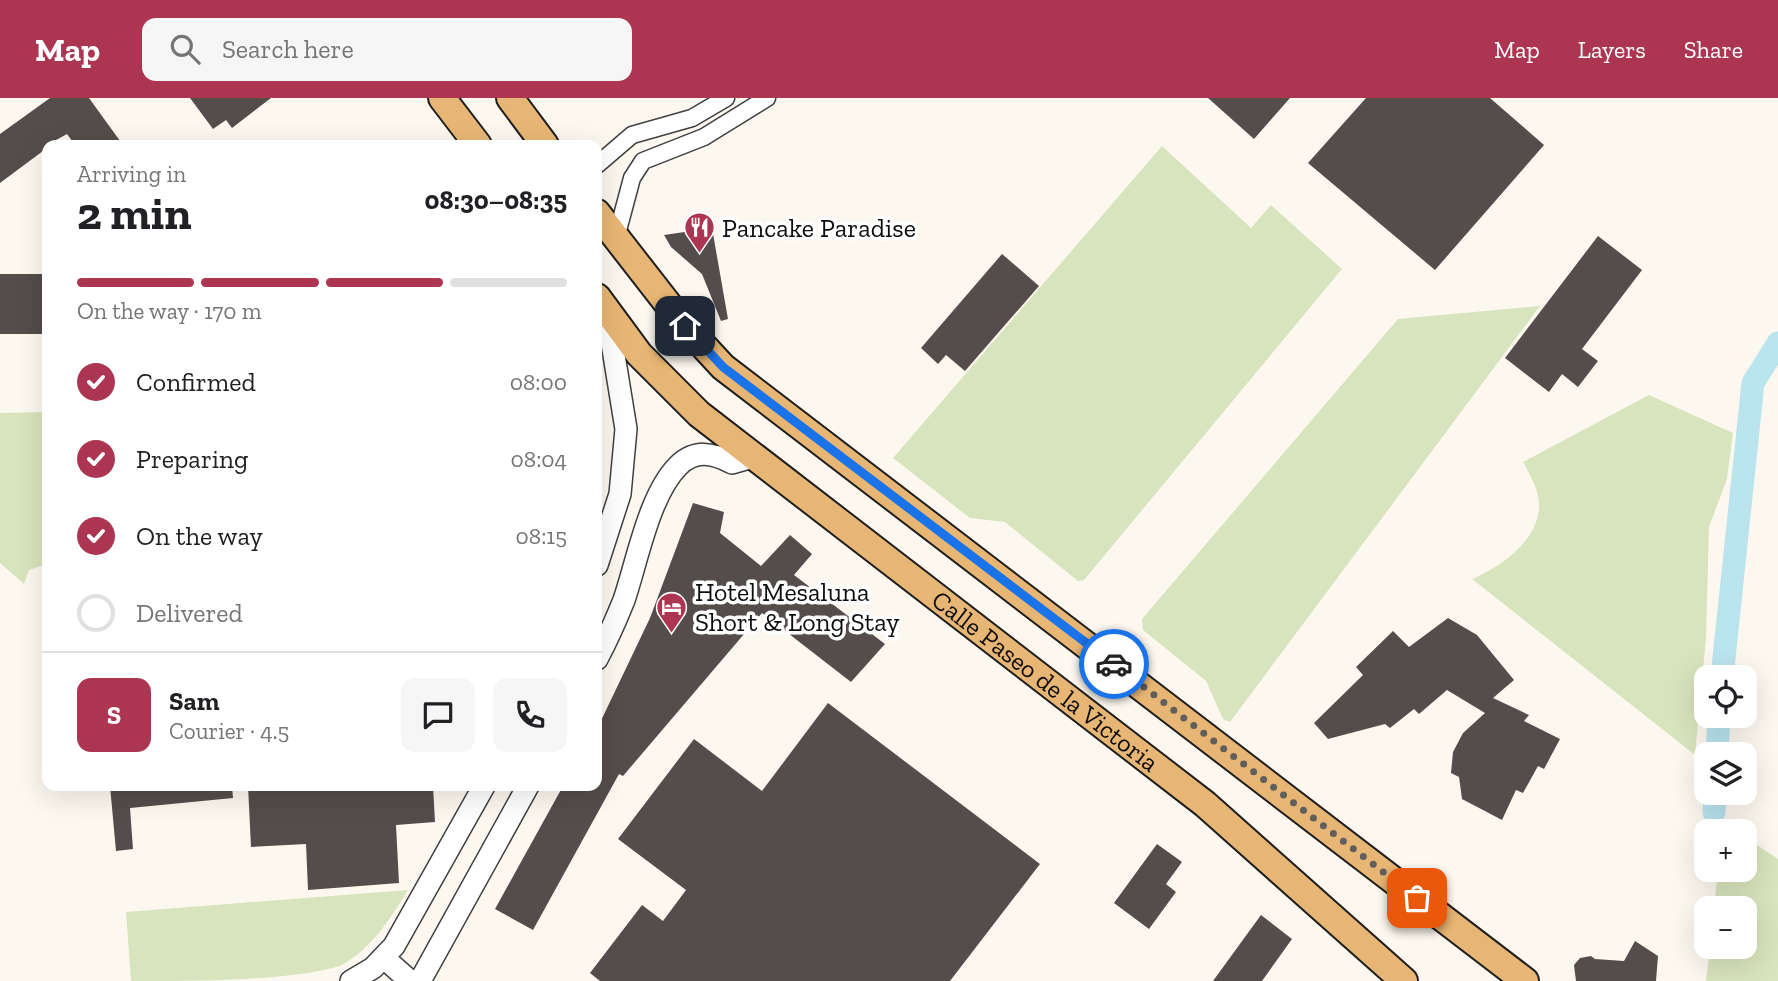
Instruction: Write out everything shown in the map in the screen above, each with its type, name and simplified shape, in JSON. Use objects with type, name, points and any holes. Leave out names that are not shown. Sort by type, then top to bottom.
[{"type":"main road","points":[[442,98],[474,140]]},
{"type":"main road","points":[[510,98],[541,140]]},
{"type":"main road","name":"Calle Paseo de la Victoria","points":[[602,220],[685,326],[723,367],[1525,981]]},
{"type":"main road","name":"Calle Paseo de la Victoria","points":[[602,304],[667,385],[753,457],[1205,804],[1404,981]]},
{"type":"street","points":[[602,161],[632,135],[692,118],[726,98]]},
{"type":"street","points":[[616,238],[632,178],[643,161],[704,137],[767,98]]},
{"type":"street","points":[[602,304],[626,429],[620,494],[602,550]]},
{"type":"street","points":[[602,637],[606,619],[653,511],[678,467],[693,456],[704,454],[716,454],[732,463],[753,457]]},
{"type":"street","points":[[351,981],[384,958],[405,930],[481,791]]},
{"type":"street","points":[[420,981],[525,791]]},
{"type":"street","points":[[384,958],[410,981]]},
{"type":"green space","points":[[1162,146],[1251,228],[1271,205],[1342,269],[1084,580],[1078,581],[1005,522],[970,518],[893,458]]},
{"type":"green space","points":[[1540,306],[1230,722],[1223,719],[1206,681],[1143,630],[1142,619],[1398,319]]},
{"type":"green space","points":[[1649,395],[1733,433],[1727,479],[1709,527],[1703,665],[1694,665],[1694,728],[1698,728],[1694,754],[1472,579],[1510,557],[1530,534],[1536,521],[1539,507],[1537,492],[1523,462]]},
{"type":"green space","points":[[42,412],[42,566],[29,570],[24,584],[0,563],[0,413]]},
{"type":"green space","points":[[1757,845],[1778,859],[1778,981],[1706,981],[1709,959],[1757,959],[1757,896],[1715,896],[1717,882],[1757,882]]},
{"type":"green space","points":[[408,890],[387,923],[370,943],[340,966],[295,975],[131,981],[126,912]]},
{"type":"building","points":[[50,98],[89,98],[119,140],[71,140],[67,134],[56,140],[42,140],[42,152],[0,183],[0,134]]},
{"type":"building","points":[[190,98],[271,98],[232,128],[226,120],[213,129]]},
{"type":"building","points":[[1208,98],[1290,98],[1254,139]]},
{"type":"building","points":[[1366,98],[1490,98],[1544,145],[1435,270],[1308,163]]},
{"type":"building","name":"Pancake Paradise","points":[[712,228],[728,319],[721,321],[702,274],[671,247],[664,235]]},
{"type":"building","points":[[1598,236],[1642,270],[1582,349],[1598,361],[1578,387],[1562,374],[1549,392],[1505,358]]},
{"type":"building","points":[[1002,254],[1039,286],[965,371],[946,355],[938,364],[921,348]]},
{"type":"building","points":[[0,274],[42,274],[42,334],[0,334]]},
{"type":"building","points":[[693,503],[724,512],[720,533],[761,566],[790,535],[812,554],[794,575],[885,644],[851,682],[762,613],[623,776],[619,774],[533,930],[495,909],[560,791],[602,791],[602,719],[650,618]]},
{"type":"building","points":[[1448,618],[1477,635],[1514,680],[1493,698],[1529,715],[1524,721],[1560,739],[1544,769],[1538,766],[1523,793],[1516,790],[1502,820],[1462,799],[1459,777],[1451,773],[1453,752],[1463,733],[1485,713],[1447,690],[1419,714],[1414,709],[1390,728],[1385,724],[1328,739],[1314,723],[1363,675],[1356,667],[1393,631],[1409,647]]},
{"type":"building","points":[[828,703],[1040,864],[950,981],[600,981],[590,973],[642,905],[663,921],[686,890],[618,839],[694,739],[762,791]]},
{"type":"building","points":[[110,791],[232,791],[233,798],[130,808],[133,849],[116,851]]},
{"type":"building","points":[[248,791],[433,791],[435,822],[396,825],[399,883],[308,890],[306,844],[251,847]]},
{"type":"building","points":[[1157,844],[1182,862],[1166,884],[1176,892],[1149,929],[1114,903]]},
{"type":"building","points":[[1261,915],[1292,939],[1262,981],[1213,981]]},
{"type":"building","points":[[1635,941],[1658,956],[1656,981],[1576,981],[1574,965],[1580,958],[1591,956],[1595,959],[1624,961]]},
{"type":"waterway","points":[[1723,665],[1753,383],[1778,343]]},
{"type":"waterway","points":[[1718,728],[1718,742]]},
{"type":"waterway","points":[[1714,805],[1714,812]]},
{"type":"way so far","points":[[1114,664],[1417,898]]},
{"type":"place","name":"Pancake Paradise","points":[[699,255]]},
{"type":"place","name":"Hotel Mesaluna Short & Long Stay","points":[[672,634]]},
{"type":"route","points":[[685,326],[723,367],[1114,664]]}]
